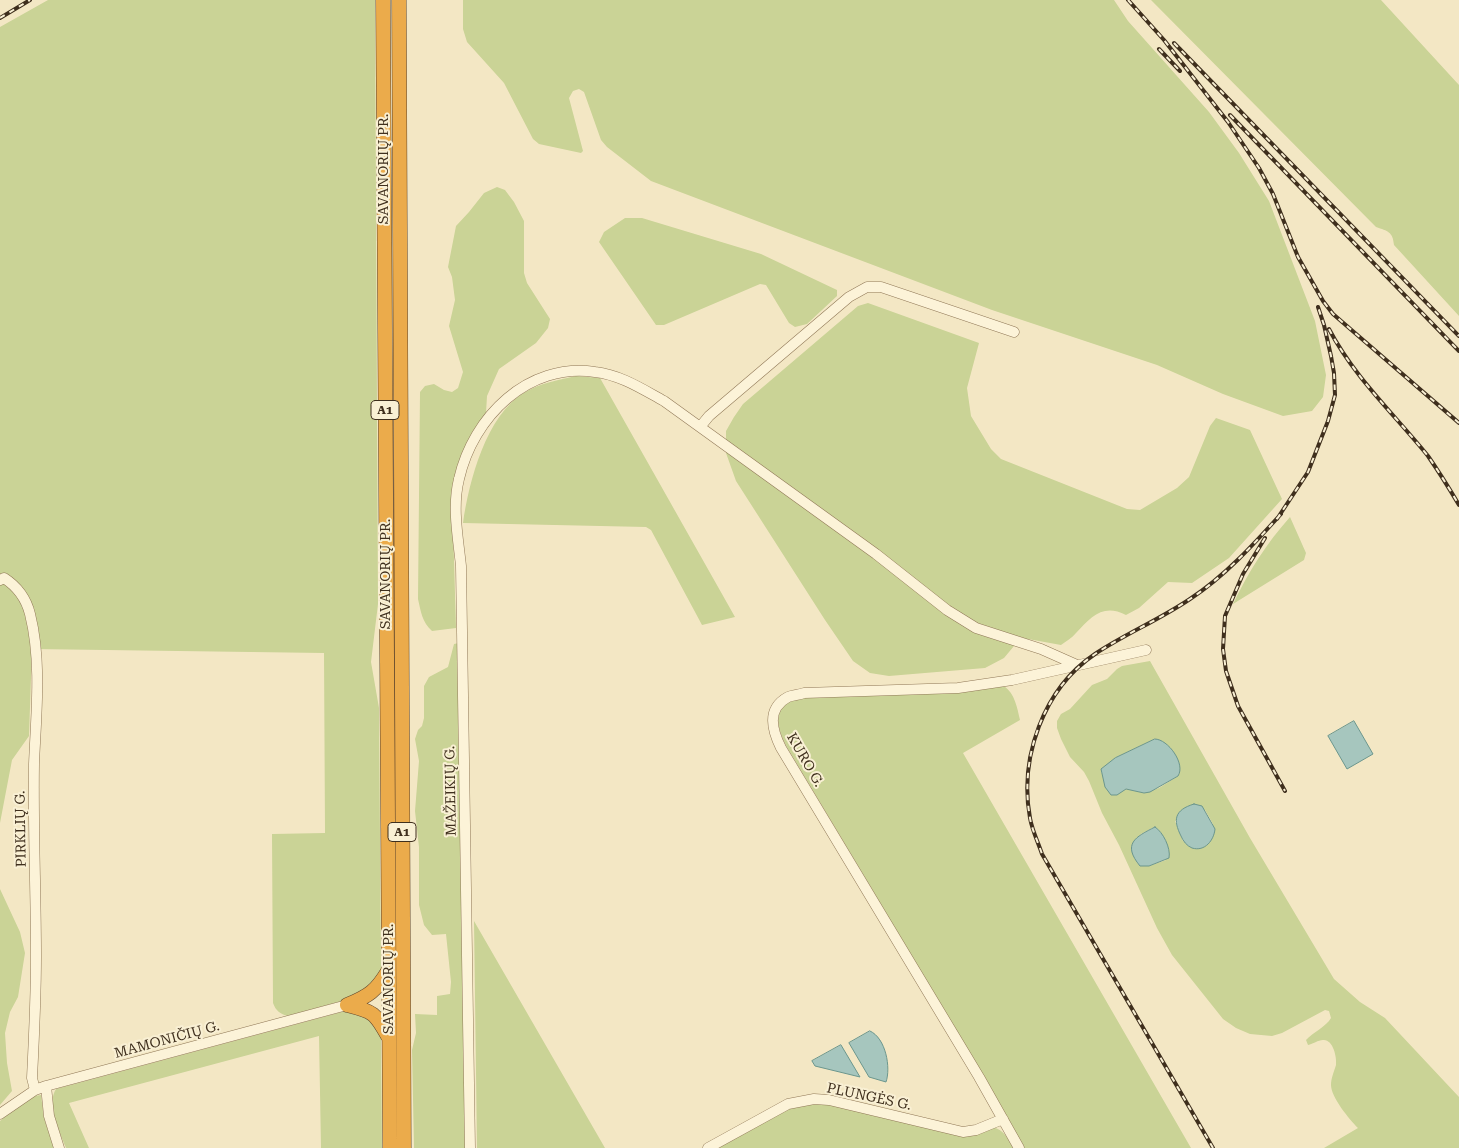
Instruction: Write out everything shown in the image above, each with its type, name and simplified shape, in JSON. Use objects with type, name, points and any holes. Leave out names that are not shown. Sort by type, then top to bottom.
[{"type":"highway","name":"SAVANORIŲ PR.","points":[[383,0],[390,1148]]},
{"type":"highway","name":"SAVANORIŲ PR.","points":[[399,0],[404,1130],[406,1148]]},
{"type":"highway","points":[[348,1005],[361,1000],[378,988],[389,971]]},
{"type":"highway","points":[[348,1005],[372,1013],[380,1021],[389,1038]]},
{"type":"street","points":[[700,427],[709,416],[849,297],[867,287],[881,287],[1014,332]]},
{"type":"street","name":"MAŽEIKIŲ G.","points":[[470,1148],[461,566],[456,508],[459,479],[476,438],[496,408],[520,388],[535,380],[577,371],[614,376],[630,382],[664,401],[876,554],[947,610],[976,628],[1041,649],[1077,665]]},
{"type":"street","name":"PIRKLIŲ G.","points":[[2,579],[18,588],[24,598],[33,629],[36,662],[34,765],[36,959],[32,1078],[35,1090]]},
{"type":"street","name":"KURO G.","points":[[1019,1148],[781,748],[774,733],[772,723],[774,714],[779,705],[788,697],[804,693],[958,688],[1012,680],[1146,650]]},
{"type":"street","name":"MAMONIČIŲ G.","points":[[0,1114],[35,1090],[46,1086],[348,1005]]},
{"type":"street","points":[[46,1086],[48,1116],[59,1148]]},
{"type":"street","name":"PLUNGĖS G.","points":[[708,1148],[770,1112],[788,1104],[801,1101],[830,1100],[963,1132],[976,1130],[1003,1119]]},
{"type":"green space","points":[[48,0],[375,0],[378,604],[371,662],[379,708],[381,970],[364,995],[288,1016],[279,1012],[273,1003],[272,834],[325,833],[324,653],[32,649],[29,736],[12,760],[0,823],[0,27]]},
{"type":"green space","points":[[463,0],[1114,0],[1128,21],[1209,112],[1239,153],[1269,201],[1315,321],[1326,375],[1323,397],[1312,411],[1283,416],[1223,394],[1157,365],[992,310],[651,181],[607,147],[601,140],[584,92],[579,89],[573,91],[569,98],[583,151],[581,153],[539,144],[533,139],[504,83],[467,42],[463,29]]},
{"type":"green space","points":[[1151,0],[1381,0],[1459,85],[1459,316],[1394,245],[1389,233],[1376,227]]},
{"type":"green space","points":[[497,187],[505,190],[524,221],[524,273],[527,283],[550,319],[548,328],[536,343],[499,369],[487,396],[486,413],[452,492],[456,628],[432,631],[424,620],[418,599],[420,392],[425,386],[434,384],[452,392],[458,388],[463,372],[449,326],[455,300],[452,277],[448,267],[456,226],[484,193]]},
{"type":"green space","points":[[625,218],[642,218],[761,254],[837,290],[837,296],[807,324],[795,327],[789,323],[766,285],[760,284],[664,325],[656,325],[599,242],[604,232]]},
{"type":"green space","points":[[868,303],[979,343],[967,388],[971,416],[991,449],[1001,459],[1127,509],[1140,510],[1177,488],[1189,477],[1210,426],[1216,418],[1250,430],[1282,499],[1229,558],[1192,583],[1168,582],[1139,608],[1126,615],[1111,610],[1104,611],[1092,617],[1061,645],[1028,639],[1014,646],[1004,658],[985,668],[889,676],[870,673],[853,661],[825,620],[736,481],[726,453],[726,431],[743,404],[858,306]]},
{"type":"green space","points":[[576,376],[600,378],[735,617],[702,625],[651,530],[646,527],[463,523],[475,469],[490,432],[500,416],[511,403],[525,392],[543,384]]},
{"type":"green space","points":[[1290,517],[1306,553],[1304,560],[1233,604],[1258,558]]},
{"type":"green space","points":[[459,643],[467,1148],[414,1148],[412,1050],[416,1033],[415,1014],[437,1015],[437,996],[450,994],[451,982],[446,934],[432,935],[424,925],[419,905],[419,847],[415,811],[419,761],[415,739],[424,718],[424,686],[429,677],[448,667],[454,644]]},
{"type":"green space","points":[[1150,661],[1250,838],[1334,979],[1360,1002],[1385,1018],[1459,1097],[1459,1148],[1324,1148],[1358,1128],[1341,1108],[1332,1090],[1331,1085],[1336,1062],[1332,1045],[1323,1040],[1308,1045],[1306,1040],[1329,1021],[1331,1018],[1329,1011],[1325,1010],[1282,1033],[1272,1036],[1250,1034],[1236,1028],[1223,1019],[1172,955],[1157,928],[1119,845],[1102,813],[1089,781],[1084,772],[1070,757],[1057,728],[1057,721],[1061,714],[1070,709],[1092,685],[1107,679],[1122,666]],"holes":[[[1155,739],[1178,776],[1159,788],[1144,793],[1129,789],[1123,790],[1104,781],[1104,776],[1101,772],[1115,758]],[[1205,810],[1213,824],[1207,845],[1197,848],[1183,841],[1175,821]],[[1154,827],[1159,830],[1166,860],[1149,866],[1137,863],[1132,847],[1141,834]]]},
{"type":"green space","points":[[1004,686],[1013,697],[1020,720],[963,753],[1191,1148],[1023,1148],[977,1065],[788,749],[779,726],[778,719],[784,706],[790,701],[800,698]]},
{"type":"green space","points":[[0,889],[20,932],[25,953],[18,997],[10,1012],[5,1033],[7,1063],[12,1091],[0,1105]]},
{"type":"green space","points":[[474,921],[605,1148],[477,1148]]},
{"type":"green space","points":[[349,1010],[370,1015],[381,1036],[382,1148],[321,1148],[319,1036],[69,1103],[89,1148],[66,1148],[53,1110],[53,1095],[56,1089]]},
{"type":"green space","points":[[41,1095],[44,1118],[54,1148],[0,1148],[0,1121],[28,1097]]},
{"type":"green space","points":[[815,1103],[831,1104],[957,1134],[993,1127],[997,1128],[1008,1138],[1014,1148],[715,1148],[786,1109]]},
{"type":"water","points":[[1354,721],[1373,754],[1347,769],[1328,736]]},
{"type":"water","points":[[1155,739],[1165,743],[1178,759],[1180,771],[1178,776],[1150,792],[1144,793],[1126,789],[1117,795],[1111,795],[1105,787],[1101,769],[1115,758]]},
{"type":"water","points":[[1194,804],[1202,806],[1215,829],[1211,841],[1205,847],[1197,849],[1190,847],[1184,841],[1178,830],[1176,820],[1182,809]]},
{"type":"water","points":[[1155,827],[1166,841],[1169,858],[1149,866],[1140,866],[1132,852],[1133,842],[1142,834]]},
{"type":"water","points":[[870,1031],[880,1040],[886,1054],[888,1069],[886,1082],[869,1077],[849,1043]]},
{"type":"water","points":[[841,1045],[860,1077],[815,1066],[812,1061]]},
{"type":"railway","points":[[0,18],[30,0]]},
{"type":"railway","points":[[1128,0],[1164,40],[1228,122],[1259,168],[1273,194],[1298,257],[1323,301],[1333,314],[1459,423]]},
{"type":"railway","points":[[1174,43],[1459,336]]},
{"type":"railway","points":[[1159,49],[1180,71]]},
{"type":"railway","points":[[1230,115],[1459,351]]},
{"type":"railway","points":[[1277,519],[1308,472],[1328,421],[1335,395],[1331,356],[1318,307]]},
{"type":"railway","points":[[1329,329],[1339,347],[1362,379],[1428,456],[1459,505]]},
{"type":"railway","points":[[1213,1148],[1042,854],[1030,818],[1028,772],[1032,749],[1049,705],[1061,686],[1077,669],[1106,647],[1166,614],[1203,590],[1238,560],[1281,514]]},
{"type":"railway","points":[[1265,538],[1243,574],[1225,616],[1223,649],[1226,671],[1238,706],[1285,791]]}]
